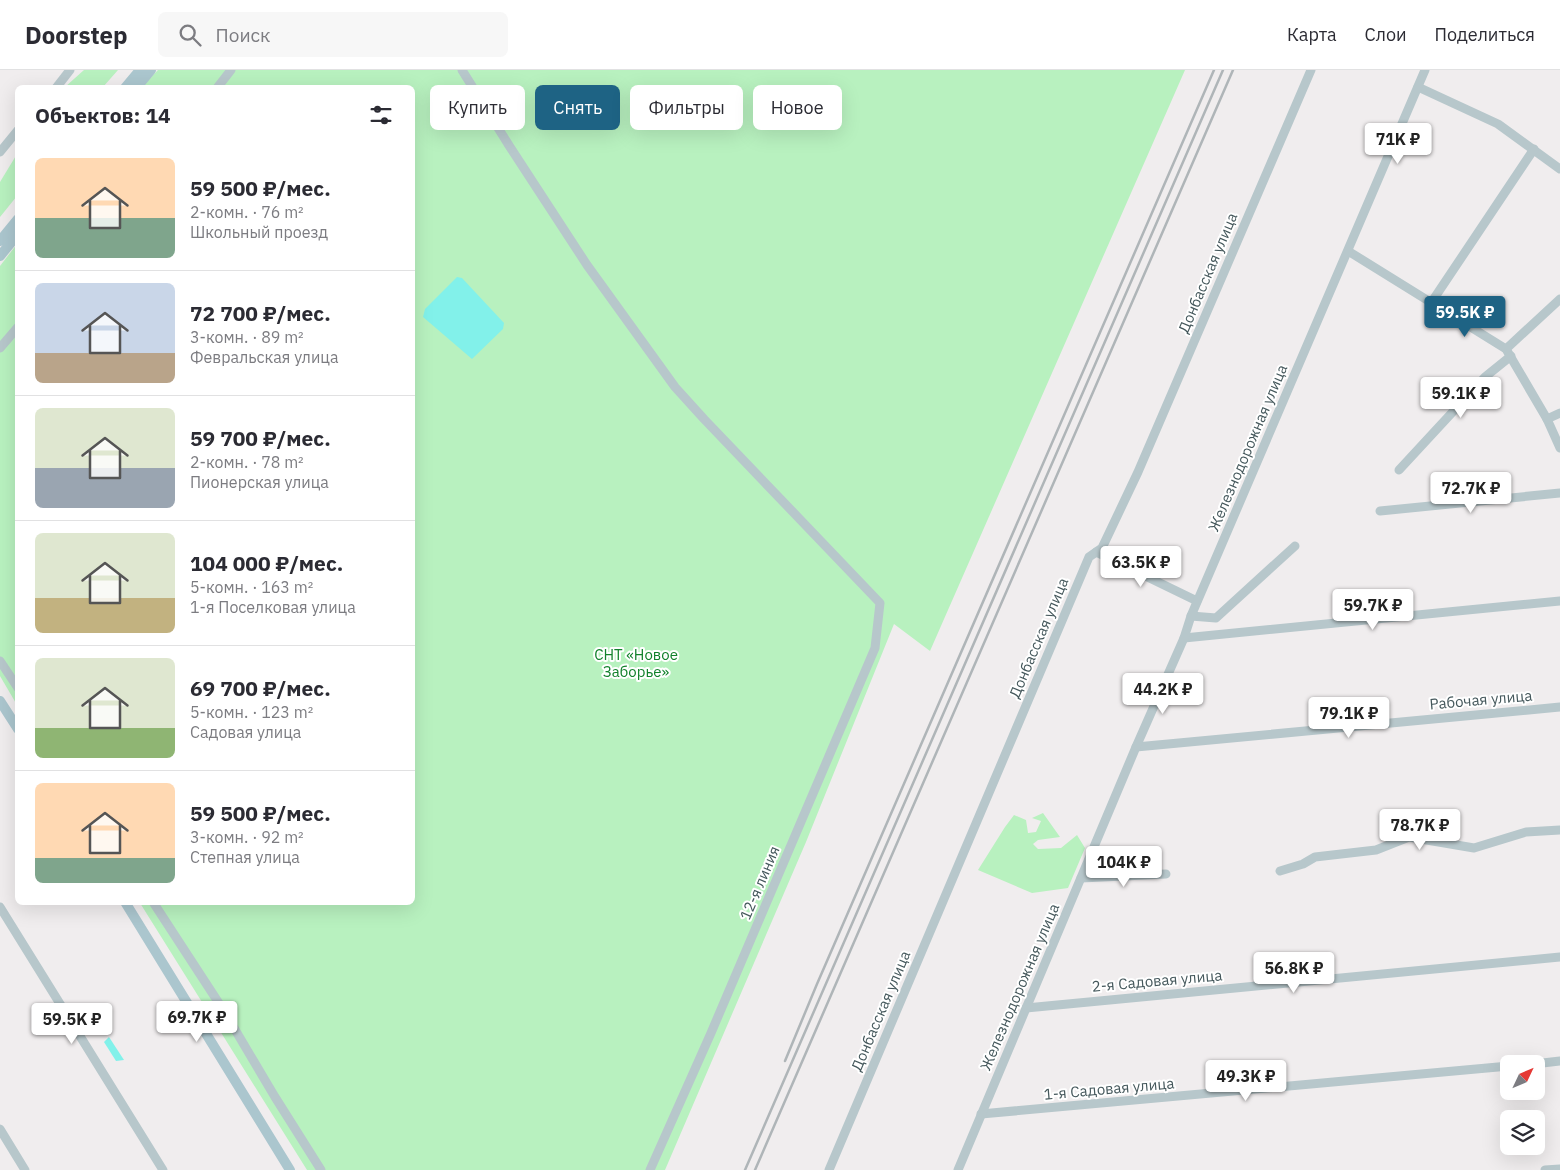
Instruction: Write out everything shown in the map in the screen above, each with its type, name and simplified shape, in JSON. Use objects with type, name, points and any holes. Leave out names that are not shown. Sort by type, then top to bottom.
[{"type":"main road","points":[[128,85],[140,70]]},
{"type":"main road","points":[[138,85],[151,70]]},
{"type":"main road","points":[[0,240],[15,222]]},
{"type":"main road","points":[[0,256],[15,238]]},
{"type":"main road","points":[[0,701],[15,724]]},
{"type":"main road","points":[[127,905],[290,1170]]},
{"type":"street","points":[[58,85],[70,70]]},
{"type":"street","points":[[219,85],[231,70]]},
{"type":"street","name":"12-я линия","points":[[462,70],[587,265],[675,387],[880,604],[875,648],[711,1033],[650,1170]]},
{"type":"street","name":"Донбасская улица","points":[[829,1170],[1085,567],[1089,558],[1102,548],[1138,472],[1310,70]]},
{"type":"street","name":"Железнодорожная улица","points":[[958,1170],[1136,747],[1184,638],[1191,616],[1425,70]]},
{"type":"street","points":[[1418,87],[1498,124],[1560,169]]},
{"type":"street","points":[[0,152],[15,134]]},
{"type":"street","points":[[1431,303],[1534,149]]},
{"type":"street","points":[[1348,251],[1508,352],[1547,419],[1560,448]]},
{"type":"street","points":[[1399,470],[1508,352],[1560,299]]},
{"type":"street","points":[[0,348],[15,331]]},
{"type":"street","points":[[1547,419],[1560,413]]},
{"type":"street","points":[[1380,511],[1560,493]]},
{"type":"street","points":[[1214,635],[1216,618],[1295,546]]},
{"type":"street","points":[[1096,552],[1197,602]]},
{"type":"street","points":[[1184,638],[1560,600]]},
{"type":"street","points":[[1191,616],[1216,618]]},
{"type":"street","points":[[0,661],[15,684]]},
{"type":"street","name":"Рабочая улица","points":[[1136,747],[1560,707]]},
{"type":"street","points":[[1280,871],[1303,864],[1315,857],[1376,850],[1410,837],[1474,848],[1526,832],[1560,830]]},
{"type":"street","points":[[1081,878],[1166,874]]},
{"type":"street","points":[[155,905],[224,1011],[275,1097],[322,1170]]},
{"type":"street","points":[[0,906],[164,1170]]},
{"type":"street","name":"2-я Садовая улица","points":[[1026,1008],[1560,957]]},
{"type":"street","points":[[1545,1063],[1560,1061]]},
{"type":"street","name":"1-я Садовая улица","points":[[981,1114],[1500,1067]]},
{"type":"street","points":[[0,1129],[25,1170]]},
{"type":"street","points":[[1545,1170],[1560,1168]]},
{"type":"green space","points":[[84,70],[118,70],[105,85],[67,85]]},
{"type":"green space","name":"СНТ «Новое Заборье»","points":[[158,70],[1185,70],[930,651],[894,624],[806,842],[665,1170],[307,1170],[141,905],[415,905],[415,85],[144,85]]},
{"type":"green space","points":[[15,157],[15,198],[0,217],[0,182]]},
{"type":"green space","points":[[15,247],[15,702],[0,676],[0,266]]},
{"type":"green space","points":[[1043,813],[1060,837],[1038,840],[1033,844],[1038,849],[1061,848],[1077,835],[1085,848],[1068,888],[1032,893],[978,870],[1014,815],[1026,820],[1028,833],[1036,832],[1041,821],[1032,818]]},
{"type":"water","points":[[457,277],[462,278],[504,323],[503,329],[472,359],[423,317],[425,309]]},
{"type":"water","points":[[109,1037],[124,1060],[116,1061],[104,1042]]},
{"type":"railway","points":[[785,1061],[1214,70]]},
{"type":"railway","points":[[745,1170],[1223,70]]},
{"type":"railway","points":[[755,1170],[1233,70]]}]
